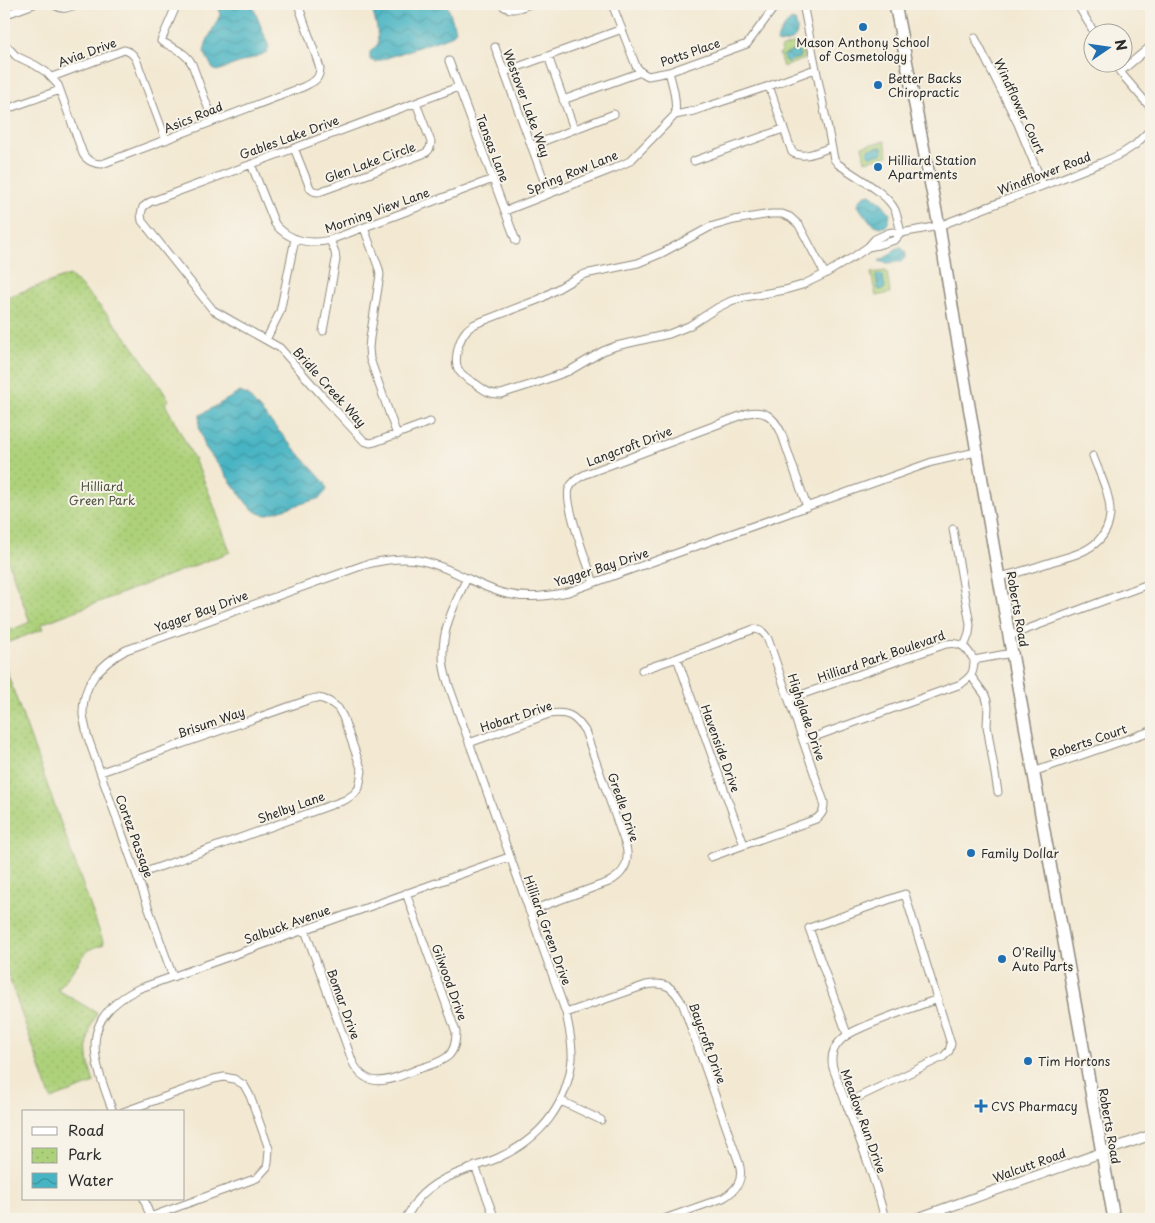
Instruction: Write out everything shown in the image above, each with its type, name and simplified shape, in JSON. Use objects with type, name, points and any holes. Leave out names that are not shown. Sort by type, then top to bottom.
[{"type":"main road","name":"Roberts Road","points":[[895,4],[939,226],[1008,636],[1114,1219]]},
{"type":"street","points":[[4,15],[34,4]]},
{"type":"street","points":[[53,4],[58,8],[64,9],[78,4]]},
{"type":"street","points":[[177,4],[161,42],[189,59],[213,121]]},
{"type":"street","name":"Asics Road","points":[[52,77],[58,85],[85,158],[97,164],[102,164],[303,87],[314,81],[319,76],[320,68],[298,4]]},
{"type":"street","points":[[501,4],[510,10],[530,4]]},
{"type":"street","points":[[612,4],[636,66],[641,72]]},
{"type":"street","name":"Potts Place","points":[[563,100],[641,72],[648,76],[669,72],[747,44],[780,4]]},
{"type":"street","points":[[803,4],[834,159],[890,202],[897,216],[901,233]]},
{"type":"street","points":[[1077,4],[1088,22]]},
{"type":"street","points":[[504,72],[622,30]]},
{"type":"street","name":"Windflower Court","points":[[975,38],[1018,124],[1043,185]]},
{"type":"street","name":"Avia Drive","points":[[4,44],[16,56],[35,65],[52,77],[124,50],[129,51],[136,59],[166,140]]},
{"type":"street","points":[[1132,62],[1151,46]]},
{"type":"street","name":"Westover Lake Way","points":[[495,47],[549,194]]},
{"type":"street","points":[[548,56],[574,129]]},
{"type":"street","name":"Tansas Lane","points":[[449,62],[516,241]]},
{"type":"street","points":[[669,72],[675,98],[675,115],[694,111],[815,69]]},
{"type":"street","points":[[1120,72],[1151,108]]},
{"type":"street","points":[[769,86],[794,154],[812,154],[831,147]]},
{"type":"street","name":"Gables Lake Drive","points":[[142,221],[142,207],[150,202],[458,87]]},
{"type":"street","points":[[4,110],[60,90]]},
{"type":"street","name":"Glen Lake Circle","points":[[294,148],[310,188],[316,192],[423,154],[428,151],[431,142],[416,103]]},
{"type":"street","points":[[531,146],[614,114]]},
{"type":"street","name":"Spring Row Lane","points":[[505,211],[630,161],[675,115]]},
{"type":"street","points":[[694,161],[783,128]]},
{"type":"street","name":"Windflower Road","points":[[826,274],[803,232],[790,217],[782,214],[771,214],[734,220],[702,230],[662,253],[638,263],[590,273],[576,278],[540,299],[475,324],[462,336],[456,355],[457,366],[460,372],[486,392],[495,395],[544,381],[569,371],[604,350],[669,334],[689,326],[717,308],[731,302],[745,297],[802,285],[826,274],[868,247],[875,239],[888,233],[901,233],[939,226],[1121,154],[1135,145],[1151,129]]},
{"type":"street","points":[[251,164],[275,224],[280,230],[295,239],[280,312],[266,340]]},
{"type":"street","name":"Morning View Lane","points":[[295,239],[310,242],[330,240],[493,179]]},
{"type":"street","name":"Bridle Creek Way","points":[[142,221],[213,310],[280,348],[364,441],[375,442],[430,422]]},
{"type":"street","points":[[364,228],[380,276],[370,338],[370,359],[396,434]]},
{"type":"street","points":[[324,331],[336,260],[330,240]]},
{"type":"street","name":"Langcroft Drive","points":[[594,583],[570,508],[568,494],[574,482],[586,474],[748,413],[755,412],[767,415],[773,419],[781,432],[807,507]]},
{"type":"street","name":"Yagger Bay Drive","points":[[84,701],[89,685],[98,670],[126,650],[364,565],[382,560],[421,560],[439,565],[505,594],[525,597],[547,596],[568,592],[594,583],[932,462],[976,452]]},
{"type":"street","points":[[998,577],[1016,574],[1080,553],[1100,540],[1108,528],[1110,516],[1106,492],[1094,456]]},
{"type":"street","points":[[953,529],[970,624],[969,634],[964,647]]},
{"type":"street","name":"Hilliard Green Drive","points":[[405,1219],[418,1199],[435,1184],[457,1172],[497,1158],[533,1137],[548,1121],[561,1101],[572,1057],[571,1036],[566,1013],[469,743],[444,667],[443,646],[446,627],[467,578]]},
{"type":"street","points":[[1008,636],[1151,583]]},
{"type":"street","name":"Highglade Drive","points":[[677,658],[754,629],[765,633],[768,639],[824,802],[824,809],[816,820],[744,845]]},
{"type":"street","name":"Hilliard Park Boulevard","points":[[789,700],[946,644],[954,643],[964,647],[974,660]]},
{"type":"street","points":[[803,741],[961,684],[971,676],[974,660],[1012,653]]},
{"type":"street","points":[[642,670],[677,658]]},
{"type":"street","name":"Havenside Drive","points":[[677,658],[744,845]]},
{"type":"street","points":[[971,676],[985,694],[987,701],[987,726],[998,792]]},
{"type":"street","name":"Brisum Way","points":[[101,772],[308,700],[316,698],[330,702]]},
{"type":"street","name":"Cortez Passage","points":[[84,701],[84,717],[88,735],[174,977]]},
{"type":"street","name":"Shelby Lane","points":[[137,875],[345,800],[354,794],[359,788],[362,771],[343,717],[338,708],[330,702]]},
{"type":"street","name":"Hobart Drive","points":[[469,743],[549,714],[558,712],[570,715]]},
{"type":"street","name":"Gredle Drive","points":[[529,911],[609,882],[617,878],[627,863],[628,853],[626,846],[585,731],[579,721],[570,715]]},
{"type":"street","name":"Roberts Court","points":[[1033,772],[1151,731]]},
{"type":"street","points":[[711,857],[744,845]]},
{"type":"street","name":"Salbuck Avenue","points":[[112,1110],[98,1071],[95,1040],[100,1022],[116,1002],[138,989],[509,856]]},
{"type":"street","name":"Gilwood Drive","points":[[370,1079],[389,1080],[438,1062],[448,1056],[456,1041],[456,1032],[406,893]]},
{"type":"street","points":[[846,1103],[943,1057],[949,1052],[951,1044],[905,894],[809,928],[847,1034]]},
{"type":"street","name":"Bomar Drive","points":[[305,930],[353,1063],[362,1075],[370,1079]]},
{"type":"street","name":"Baycroft Drive","points":[[566,1013],[646,985],[661,984],[667,986],[674,990],[683,1005],[739,1163],[741,1175],[738,1186],[730,1194],[664,1219]]},
{"type":"street","name":"Meadow Run Drive","points":[[886,1219],[832,1068],[831,1057],[833,1050],[847,1034],[938,999]]},
{"type":"street","points":[[129,1110],[214,1079],[224,1077],[234,1079],[244,1085],[250,1096],[269,1148],[267,1167],[262,1174],[251,1181],[151,1218],[144,1200]]},
{"type":"street","points":[[561,1101],[601,1120]]},
{"type":"street","name":"Walcutt Road","points":[[915,1219],[1151,1135]]},
{"type":"street","points":[[475,1166],[495,1219]]},
{"type":"green space","points":[[795,43],[796,46],[800,45],[805,59],[783,67],[779,54],[781,52],[780,48]]},
{"type":"green space","points":[[885,141],[888,156],[865,161],[862,146]]},
{"type":"green space","points":[[887,272],[890,293],[876,296],[871,273]]},
{"type":"green space","name":"Hilliard Green Park","points":[[70,275],[122,332],[169,400],[165,404],[202,476],[230,552],[41,624],[43,629],[4,644],[4,633],[30,622],[4,550],[4,298]]},
{"type":"green space","points":[[4,664],[104,944],[88,950],[58,990],[97,1013],[88,1039],[89,1065],[94,1083],[51,1099],[4,963]]},
{"type":"water","points":[[219,4],[252,4],[269,47],[266,53],[217,71],[213,69],[204,52],[206,43],[220,15]]},
{"type":"water","points":[[371,4],[447,4],[456,31],[451,36],[375,62],[370,60],[370,52],[378,44],[377,28]]},
{"type":"water","points":[[791,20],[795,21],[797,27],[796,35],[792,40],[779,44],[777,41],[779,35]]},
{"type":"water","points":[[796,50],[800,56],[799,58],[785,61],[784,55]]},
{"type":"water","points":[[882,147],[882,154],[868,155],[867,151],[869,149]]},
{"type":"water","points":[[870,194],[883,204],[890,214],[885,227],[876,226],[858,206],[859,201],[865,195]]},
{"type":"water","points":[[899,247],[905,252],[906,256],[904,259],[889,263],[879,261],[888,256]]},
{"type":"water","points":[[881,274],[885,287],[880,290],[878,289],[876,277]]},
{"type":"water","points":[[240,392],[247,395],[325,483],[327,490],[320,498],[265,515],[256,512],[248,505],[205,447],[199,427],[200,415]]},
{"type":"place","name":"Mason Anthony School of Cosmetology","points":[[863,27]]},
{"type":"place","name":"Better Backs Chiropractic","points":[[878,85]]},
{"type":"place","name":"Hilliard Station Apartments","points":[[878,167]]},
{"type":"place","name":"Family Dollar","points":[[971,853]]},
{"type":"place","name":"O'Reilly Auto Parts","points":[[1002,959]]},
{"type":"place","name":"Tim Hortons","points":[[1028,1061]]},
{"type":"place","name":"CVS Pharmacy","points":[[981,1106]]}]
